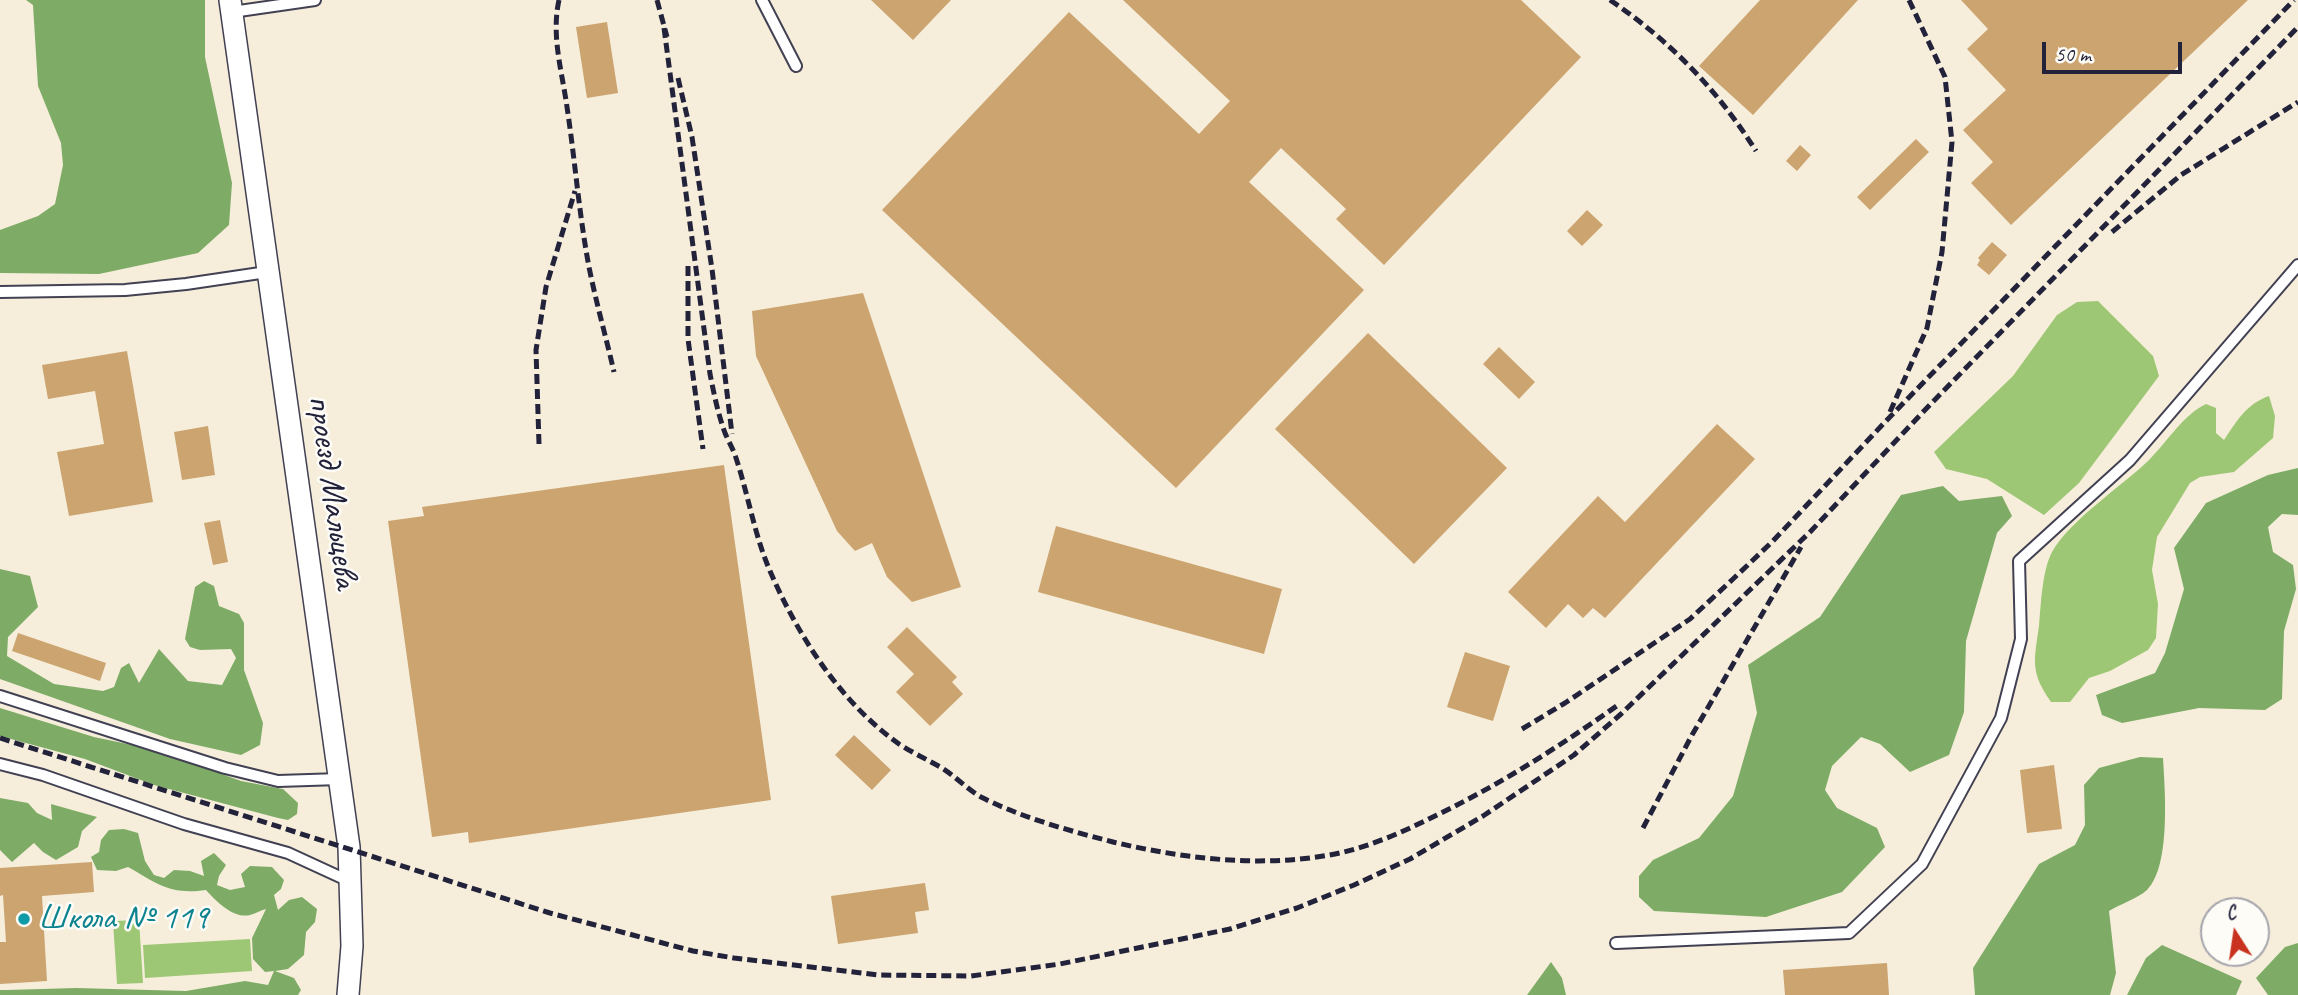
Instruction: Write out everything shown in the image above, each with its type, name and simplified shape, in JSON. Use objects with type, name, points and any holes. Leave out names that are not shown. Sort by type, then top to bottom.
[{"type":"street","name":"проезд Мальцева","points":[[231,6],[340,779],[351,882],[352,946],[348,995]]},
{"type":"lane","points":[[231,6],[315,0]]},
{"type":"lane","points":[[762,0],[796,66]]},
{"type":"lane","points":[[1616,943],[1849,933],[1922,864],[2001,718],[2021,639],[2019,561],[2130,460],[2298,265]]},
{"type":"lane","points":[[0,292],[125,290],[267,272]]},
{"type":"lane","points":[[0,696],[225,768],[278,781],[340,779]]},
{"type":"lane","points":[[0,764],[43,775],[184,824],[288,853],[351,882]]},
{"type":"green space","points":[[26,0],[205,0],[205,57],[232,183],[229,225],[198,253],[99,274],[0,273],[0,230],[38,216],[55,204],[63,165],[61,143],[38,86],[33,5]]},
{"type":"green space","points":[[2098,301],[2153,356],[2159,376],[2079,483],[2044,515],[1987,479],[1946,469],[1934,452],[2013,376],[2057,315],[2077,302]]},
{"type":"green space","points":[[2269,396],[2275,416],[2273,438],[2234,472],[2200,477],[2190,483],[2157,537],[2152,570],[2158,604],[2156,638],[2148,650],[2110,671],[2089,678],[2070,702],[2051,702],[2037,674],[2035,658],[2046,569],[2060,540],[2083,516],[2149,460],[2198,409],[2206,404],[2216,408],[2216,433],[2224,440],[2248,408]]},
{"type":"green space","points":[[2298,468],[2298,515],[2282,514],[2268,527],[2273,552],[2293,565],[2296,589],[2284,631],[2282,699],[2265,710],[2199,708],[2122,723],[2102,715],[2096,695],[2155,673],[2165,653],[2184,589],[2174,548],[2206,503],[2268,475]]},
{"type":"green space","points":[[1943,486],[1959,501],[2002,496],[2012,516],[1997,533],[1966,641],[1964,712],[1949,755],[1910,772],[1880,744],[1861,737],[1832,766],[1825,790],[1837,808],[1877,828],[1885,847],[1842,892],[1766,917],[1654,911],[1639,897],[1639,876],[1653,860],[1699,838],[1733,796],[1757,713],[1748,665],[1820,617],[1901,495]]},
{"type":"green space","points":[[0,569],[30,576],[38,607],[8,637],[7,656],[54,684],[103,691],[114,687],[121,668],[129,663],[139,683],[159,649],[188,681],[222,685],[236,658],[231,649],[200,650],[190,647],[185,639],[195,587],[204,581],[214,586],[219,606],[239,614],[244,623],[244,670],[263,723],[260,745],[241,755],[170,739],[0,679]]},
{"type":"green space","points":[[0,708],[94,737],[156,750],[241,781],[283,789],[298,803],[297,814],[288,820],[278,818],[154,785],[85,759],[0,736]]},
{"type":"green space","points":[[2140,757],[2163,758],[2163,846],[2155,879],[2147,890],[2109,911],[2116,973],[2110,995],[1975,995],[1973,968],[2039,864],[2075,845],[2085,825],[2084,785],[2099,768]]},
{"type":"green space","points":[[0,798],[28,803],[37,813],[52,820],[51,804],[97,817],[82,831],[78,847],[56,860],[34,843],[12,862],[0,850]]},
{"type":"green space","points":[[124,829],[138,833],[145,861],[154,875],[164,878],[174,870],[190,871],[204,876],[201,861],[214,853],[226,865],[217,885],[230,890],[245,887],[241,874],[250,866],[272,867],[284,880],[281,889],[274,895],[278,910],[289,900],[302,897],[317,909],[315,922],[306,932],[304,955],[288,969],[275,971],[294,978],[301,990],[298,995],[0,995],[0,990],[76,988],[186,991],[245,981],[268,985],[274,971],[265,972],[253,959],[252,938],[266,909],[244,916],[225,908],[206,890],[183,891],[165,887],[128,867],[116,871],[97,870],[91,857],[99,852],[101,840],[109,830]]},
{"type":"green space","points":[[139,920],[143,983],[117,984],[113,921]]},
{"type":"green space","points":[[250,939],[252,971],[145,978],[143,945]]},
{"type":"green space","points":[[2298,943],[2298,995],[2268,995],[2256,978],[2266,967],[2270,967],[2270,963],[2285,947]]},
{"type":"green space","points":[[2162,945],[2200,962],[2200,967],[2211,967],[2242,981],[2236,995],[2127,995],[2146,958]]},
{"type":"green space","points":[[1551,962],[1562,978],[1566,995],[1527,995]]},
{"type":"building","points":[[871,0],[951,0],[913,40]]},
{"type":"building","points":[[1123,0],[1521,0],[1581,57],[1384,265],[1336,219],[1346,209],[1281,148],[1249,182],[1364,290],[1176,488],[882,210],[1069,12],[1199,134],[1230,101]]},
{"type":"building","points":[[1760,0],[1858,0],[1753,115],[1699,66]]},
{"type":"building","points":[[1961,0],[2248,0],[2011,225],[1971,183],[1993,162],[1963,130],[2006,90],[1967,49],[1988,29]]},
{"type":"building","points":[[607,22],[618,93],[587,98],[576,27]]},
{"type":"building","points":[[1916,139],[1929,152],[1870,210],[1857,197]]},
{"type":"building","points":[[1800,145],[1811,155],[1797,171],[1786,161]]},
{"type":"building","points":[[1587,210],[1603,225],[1582,246],[1567,231]]},
{"type":"building","points":[[1992,242],[2007,255],[1989,275],[1977,265],[1980,260],[1978,258]]},
{"type":"building","points":[[863,293],[961,587],[912,602],[887,577],[872,543],[855,551],[837,531],[756,356],[752,311]]},
{"type":"building","points":[[1368,333],[1507,468],[1414,564],[1275,429]]},
{"type":"building","points":[[1499,347],[1535,382],[1519,399],[1483,364]]},
{"type":"building","points":[[127,351],[153,502],[69,516],[57,452],[104,444],[95,391],[48,399],[42,365]]},
{"type":"building","points":[[1717,424],[1755,459],[1605,618],[1593,608],[1583,618],[1568,604],[1546,628],[1508,592],[1598,496],[1625,522]]},
{"type":"building","points":[[208,426],[215,475],[182,480],[174,432]]},
{"type":"building","points":[[724,465],[771,800],[469,843],[468,832],[432,837],[388,521],[424,516],[422,507]]},
{"type":"building","points":[[220,520],[228,562],[213,565],[204,523]]},
{"type":"building","points":[[1056,526],[1282,589],[1264,654],[1038,592]]},
{"type":"building","points":[[907,627],[957,677],[952,682],[963,694],[930,726],[896,692],[914,674],[887,647]]},
{"type":"building","points":[[18,633],[106,663],[100,681],[12,651]]},
{"type":"building","points":[[1465,652],[1510,666],[1493,721],[1447,707]]},
{"type":"building","points":[[854,735],[891,770],[872,790],[835,755]]},
{"type":"building","points":[[2054,765],[2062,829],[2027,833],[2020,770]]},
{"type":"building","name":"Школа № 119","points":[[92,862],[94,892],[42,896],[47,981],[0,984],[0,942],[6,942],[3,895],[0,896],[0,868]]},
{"type":"building","points":[[925,883],[929,910],[915,912],[918,933],[838,944],[831,896]]},
{"type":"building","points":[[1887,963],[1889,995],[1785,995],[1783,970]]},
{"type":"railway","points":[[559,0],[556,27],[558,54],[582,227],[614,372]]},
{"type":"railway","points":[[657,0],[667,37]]},
{"type":"railway","points":[[1610,0],[1653,32],[1691,68],[1725,107],[1756,151]]},
{"type":"railway","points":[[1890,412],[1927,328],[1942,252],[1952,142],[1945,77],[1909,0]]},
{"type":"railway","points":[[1522,729],[1690,619],[1733,579],[1772,542],[2294,0]]},
{"type":"railway","points":[[0,738],[550,913],[693,951],[734,958],[879,975],[971,976],[1060,964],[1230,929],[1297,908],[1410,859],[1483,816],[1574,755],[1621,714],[1811,531],[1923,412],[2298,27]]},
{"type":"railway","points":[[664,28],[710,374],[720,419],[740,469],[760,543],[781,595],[823,666],[858,709],[899,744],[942,768],[981,797],[1012,811],[1063,828],[1168,853],[1224,860],[1280,860],[1348,851],[1412,827],[1507,777],[1618,705]]},
{"type":"railway","points":[[678,78],[692,137],[712,269],[732,434]]},
{"type":"railway","points":[[2112,232],[2181,175],[2298,102]]},
{"type":"railway","points":[[539,444],[536,350],[546,287],[575,191]]},
{"type":"railway","points":[[688,266],[688,339],[703,449]]},
{"type":"railway","points":[[1643,828],[1692,735],[1801,547]]},
{"type":"place","name":"Школа № 119","points":[[24,919]]}]
